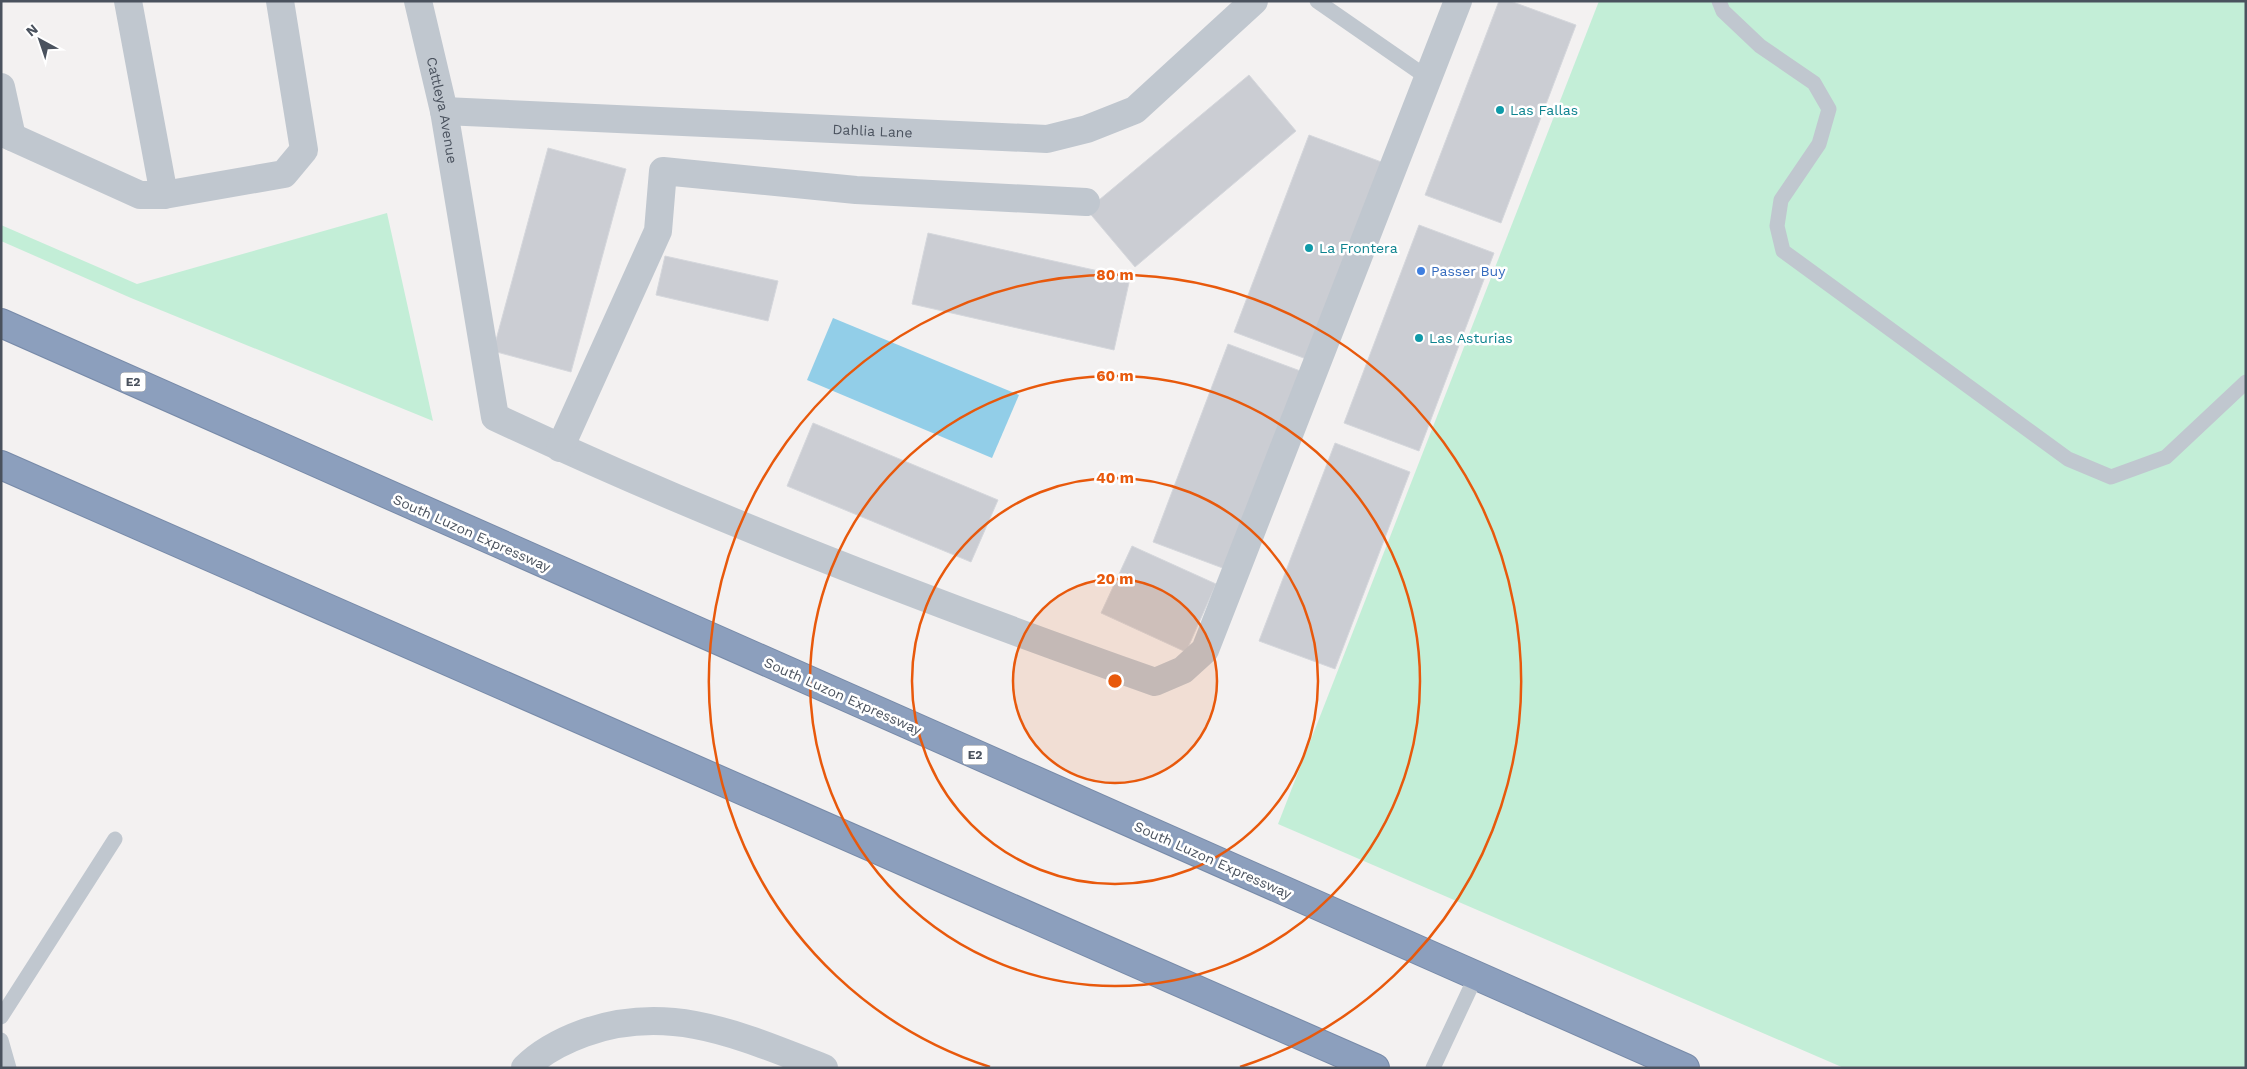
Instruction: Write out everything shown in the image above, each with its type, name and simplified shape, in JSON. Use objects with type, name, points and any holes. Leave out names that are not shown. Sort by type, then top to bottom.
[{"type":"highway","name":"South Luzon Expressway","points":[[1,323],[1685,1068]]},
{"type":"highway","points":[[1,465],[1375,1068]]},
{"type":"street","points":[[128,1],[164,195]]},
{"type":"street","points":[[1,87],[6,134],[140,194],[164,195],[284,174],[304,150],[280,1]]},
{"type":"street","name":"Cattleya Avenue","points":[[418,1],[444,111],[495,417],[560,448]]},
{"type":"street","name":"Dahlia Lane","points":[[444,111],[1047,139],[1088,129],[1135,110],[1254,1]]},
{"type":"street","points":[[1086,202],[856,190],[663,171],[658,232],[560,448],[798,548],[983,621],[1155,682],[1183,670],[1205,650],[1458,1]]},
{"type":"street","points":[[525,1068],[534,1058],[567,1039],[604,1026],[663,1020],[714,1028],[824,1068]]},
{"type":"lane","points":[[1317,1],[1428,78]]},
{"type":"lane","points":[[1719,1],[1723,11],[1760,46],[1814,83],[1829,109],[1819,144],[1781,200],[1777,226],[1782,251],[2068,459],[2111,478],[2166,457],[2246,382]]},
{"type":"lane","points":[[1,1018],[115,839]]},
{"type":"lane","points":[[1433,1068],[1476,976]]},
{"type":"lane","points":[[1,1040],[9,1068]]},
{"type":"green space","points":[[1599,1],[2246,1],[2246,1068],[1844,1068],[1278,824]]},
{"type":"green space","points":[[387,213],[433,421],[131,298],[1,241],[1,225],[137,284]]},
{"type":"water","points":[[833,318],[1019,395],[992,458],[807,380]]},
{"type":"building","name":"Las Fallas","points":[[1499,1],[1510,1],[1576,25],[1501,223],[1425,195]]},
{"type":"building","points":[[1249,75],[1296,131],[1135,267],[1087,210]]},
{"type":"building","name":"La Frontera","points":[[1309,135],[1384,163],[1309,360],[1234,332]]},
{"type":"building","points":[[548,148],[626,169],[571,372],[493,351]]},
{"type":"building","name":"Las Asturias","points":[[1419,225],[1494,253],[1419,451],[1344,423]]},
{"type":"building","points":[[928,233],[1130,278],[1114,350],[912,304]]},
{"type":"building","points":[[665,256],[778,281],[768,321],[656,295]]},
{"type":"building","points":[[1228,344],[1303,372],[1228,570],[1153,542]]},
{"type":"building","points":[[813,423],[998,500],[971,562],[787,486]]},
{"type":"building","points":[[1335,443],[1410,472],[1335,669],[1259,641]]},
{"type":"building","points":[[1132,546],[1216,584],[1186,652],[1101,613]]},
{"type":"place","name":"Las Fallas","points":[[1500,110]]},
{"type":"place","name":"La Frontera","points":[[1309,248]]},
{"type":"place","name":"Passer Buy","points":[[1421,271]]},
{"type":"place","name":"Las Asturias","points":[[1419,338]]}]
